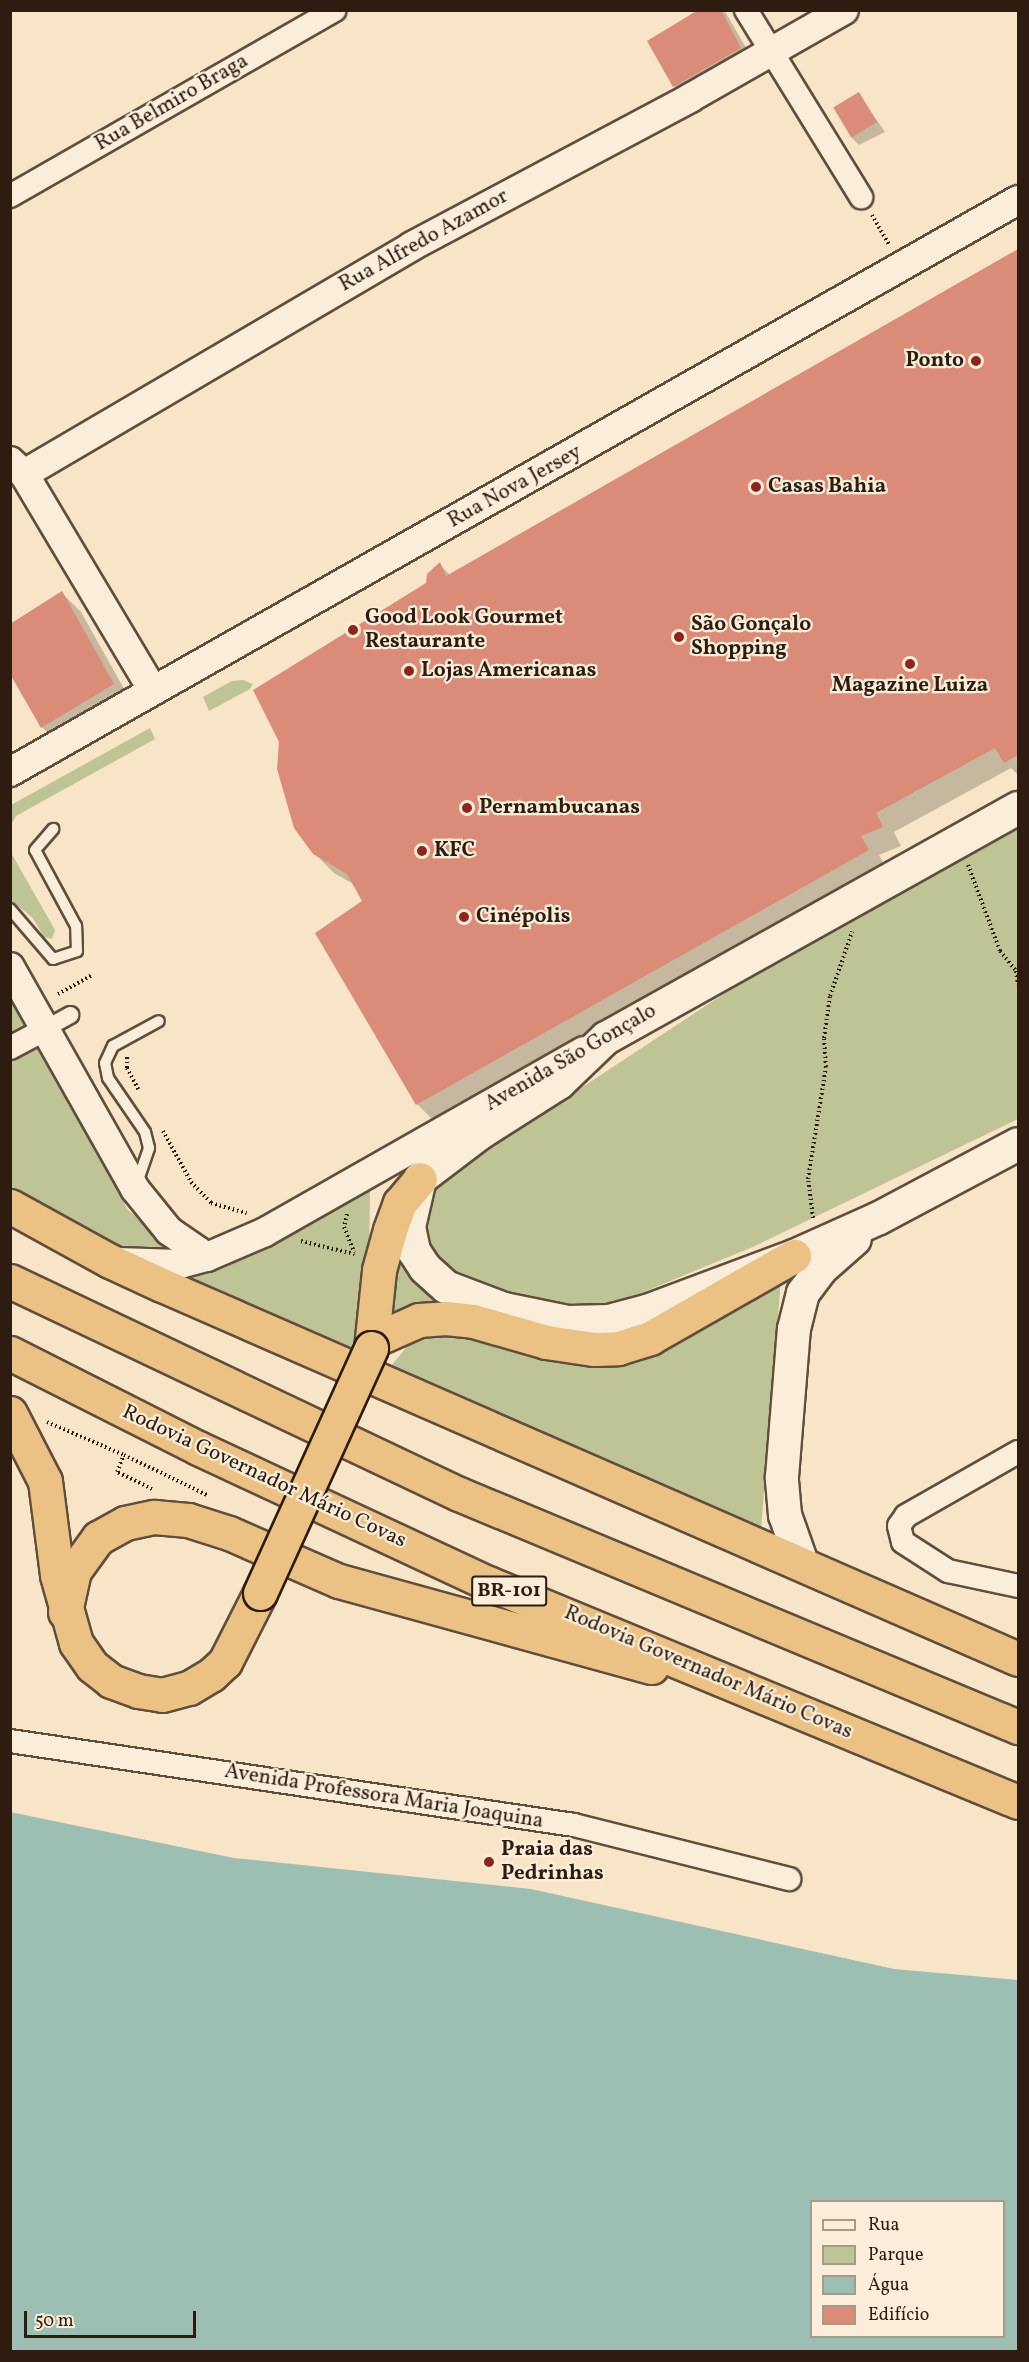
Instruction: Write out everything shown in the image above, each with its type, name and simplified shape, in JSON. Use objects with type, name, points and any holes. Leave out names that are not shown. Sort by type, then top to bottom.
[{"type":"highway","points":[[16,1421],[45,1481],[65,1612],[76,1643],[92,1666],[111,1681],[138,1691],[162,1695],[189,1688],[225,1662],[260,1593],[373,1344],[379,1270],[390,1230],[400,1203],[420,1179]]},
{"type":"highway","points":[[10,1206],[110,1261],[802,1563],[1011,1650]]},
{"type":"highway","points":[[373,1344],[419,1320],[446,1318],[473,1321],[546,1342],[594,1349],[618,1348],[650,1338],[808,1250]]},
{"type":"highway","points":[[10,1281],[459,1494],[1018,1727]]},
{"type":"highway","name":"Rodovia Governador Mário Covas","points":[[10,1353],[198,1448],[488,1583],[1018,1802]]},
{"type":"highway","points":[[65,1612],[75,1571],[98,1538],[125,1523],[154,1517],[188,1520],[229,1533],[339,1581],[623,1660],[735,1686]]},
{"type":"main road","name":"Avenida São Gonçalo","points":[[606,1038],[1018,808]]},
{"type":"main road","points":[[606,1038],[559,1083],[479,1134],[420,1179],[409,1227],[414,1251],[425,1268],[446,1287],[504,1309],[568,1322],[609,1321],[646,1311],[808,1250],[879,1218],[1018,1144]]},
{"type":"main road","points":[[802,1563],[785,1515],[782,1478],[794,1329],[803,1293],[821,1269],[879,1218]]},
{"type":"street","name":"Rua Belmiro Braga","points":[[10,196],[335,10]]},
{"type":"street","points":[[746,10],[770,53],[861,197]]},
{"type":"street","name":"Rua Alfredo Azamor","points":[[15,473],[412,246],[770,53],[844,10]]},
{"type":"street","name":"Rua Nova Jersey","points":[[10,772],[903,268],[1018,200]]},
{"type":"street","points":[[15,473],[153,690]]},
{"type":"street","points":[[10,968],[57,1022],[135,1189],[169,1231],[207,1257]]},
{"type":"street","points":[[10,1048],[57,1022]]},
{"type":"street","name":"Avenida São Gonçalo","points":[[110,1261],[180,1264],[207,1257],[265,1232],[606,1038]]},
{"type":"street","points":[[1018,1452],[906,1516],[899,1533],[903,1542],[948,1571],[1018,1586]]},
{"type":"street","name":"Avenida Professora Maria Joaquina","points":[[10,1741],[574,1825],[789,1879]]},
{"type":"lane","points":[[10,909],[53,959],[61,959],[77,951],[76,926],[35,850],[53,829]]},
{"type":"lane","points":[[135,1189],[149,1148],[145,1132],[108,1078],[105,1063],[112,1046],[159,1022]]},
{"type":"path","points":[[861,197],[903,268]]},
{"type":"path","points":[[955,842],[978,884],[1000,951],[1016,971],[1018,985]]},
{"type":"path","points":[[808,1250],[811,1212],[808,1179],[826,1066],[824,1038],[830,996],[846,956],[861,894]]},
{"type":"path","points":[[58,994],[92,975]]},
{"type":"path","points":[[128,1038],[127,1068],[143,1097]]},
{"type":"path","points":[[160,1126],[191,1182],[211,1203],[247,1213],[292,1217]]},
{"type":"path","points":[[354,1263],[354,1252],[344,1227],[359,1179]]},
{"type":"path","points":[[265,1232],[354,1252]]},
{"type":"path","points":[[16,1421],[56,1423],[140,1463]]},
{"type":"path","points":[[124,1455],[117,1472],[130,1480]]},
{"type":"green space","points":[[243,680],[253,684],[250,689],[209,711],[203,697],[232,681]]},
{"type":"green space","points":[[150,728],[155,739],[16,816],[11,825],[11,805]]},
{"type":"green space","points":[[1018,829],[1018,1119],[755,1246],[634,1296],[592,1308],[554,1306],[522,1296],[438,1264],[423,1246],[424,1189],[501,1132],[581,1088],[751,976]]},
{"type":"green space","points":[[10,851],[55,930],[52,939],[44,937],[32,917],[11,901]]},
{"type":"green space","points":[[10,1000],[128,1210],[176,1251],[114,1250],[11,1194]]},
{"type":"green space","points":[[370,1188],[369,1273],[355,1354],[171,1276],[214,1267],[254,1252]]},
{"type":"green space","points":[[402,1250],[414,1280],[440,1301],[473,1309],[387,1325],[392,1251]]},
{"type":"green space","points":[[782,1267],[761,1530],[387,1371],[409,1344],[444,1333],[604,1366],[652,1353]]},
{"type":"water","points":[[10,1812],[234,1858],[531,1889],[894,1969],[1018,1980],[1018,2351],[11,2351]]},
{"type":"building","points":[[698,10],[721,10],[741,48],[673,87],[647,41]]},
{"type":"building","points":[[859,92],[877,122],[851,137],[833,107]]},
{"type":"building","name":"São Gonçalo Shopping","points":[[1018,249],[1018,755],[1004,763],[995,748],[876,813],[883,827],[861,836],[869,850],[416,1105],[315,933],[362,901],[347,874],[313,854],[294,828],[277,769],[279,742],[253,690],[426,583],[427,574],[440,562],[446,576]]},
{"type":"building","points":[[62,591],[114,684],[41,728],[10,674],[10,624]]},
{"type":"place","name":"Ponto","points":[[976,361]]},
{"type":"place","name":"Casas Bahia","points":[[756,487]]},
{"type":"place","name":"Good Look Gourmet Restaurante","points":[[353,630]]},
{"type":"place","name":"São Gonçalo Shopping","points":[[679,637]]},
{"type":"place","name":"Magazine Luiza","points":[[910,664]]},
{"type":"place","name":"Lojas Americanas","points":[[409,671]]},
{"type":"place","name":"Pernambucanas","points":[[467,808]]},
{"type":"place","name":"KFC","points":[[422,851]]},
{"type":"place","name":"Cinépolis","points":[[464,917]]},
{"type":"place","name":"Praia das Pedrinhas","points":[[489,1862]]}]
